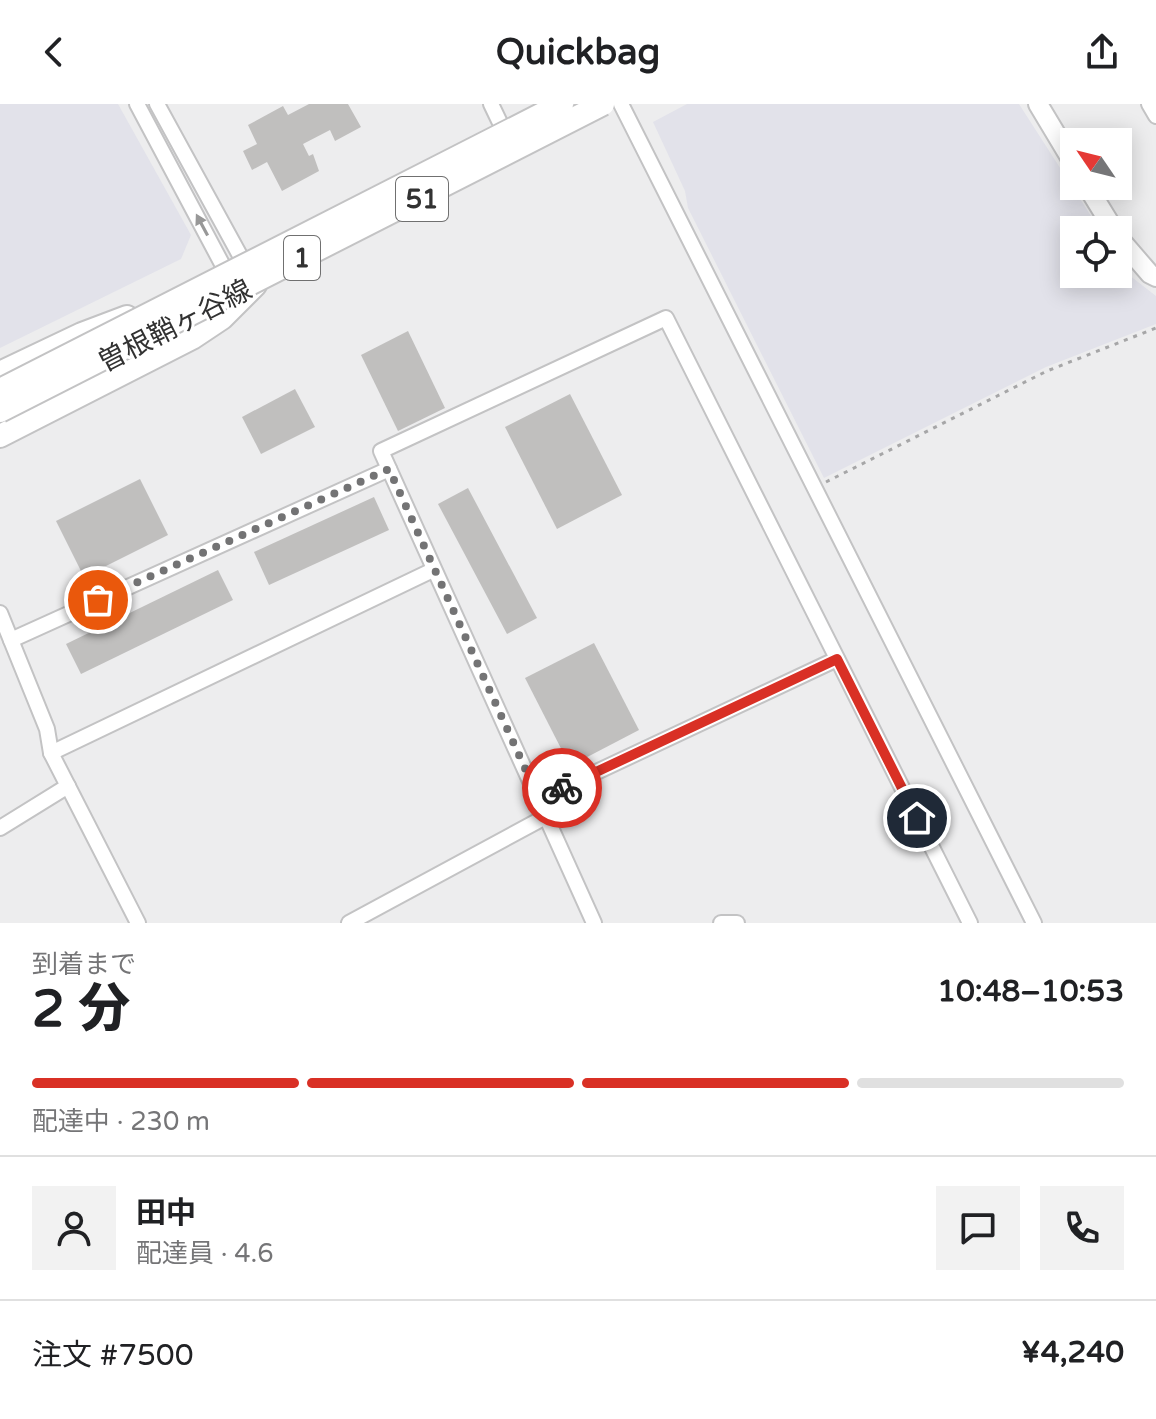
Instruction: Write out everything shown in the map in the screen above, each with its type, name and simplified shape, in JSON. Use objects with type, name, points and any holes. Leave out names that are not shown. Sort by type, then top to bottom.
[{"type":"highway","name":"1","points":[[0,390],[562,104]]},
{"type":"highway","name":"1","points":[[0,411],[605,104]]},
{"type":"highway","points":[[0,436],[192,338],[222,318],[246,289]]},
{"type":"highway","points":[[0,373],[82,334],[139,312]]},
{"type":"main road","name":"曽根鞘ヶ谷線","points":[[0,383],[98,336],[242,258],[553,104]]},
{"type":"main road","name":"曽根鞘ヶ谷線","points":[[0,418],[605,104]]},
{"type":"main road","points":[[1038,104],[1060,141]]},
{"type":"main road","points":[[1132,253],[1156,277]]},
{"type":"street","points":[[137,104],[224,268],[246,289]]},
{"type":"street","points":[[157,104],[242,258],[246,289]]},
{"type":"street","points":[[491,104],[503,129]]},
{"type":"street","points":[[621,104],[1034,923]]},
{"type":"street","points":[[1149,104],[1156,116]]},
{"type":"street","points":[[594,923],[381,451],[666,318],[970,923]]},
{"type":"street","points":[[11,640],[389,469]]},
{"type":"street","points":[[51,753],[433,570]]},
{"type":"street","points":[[0,613],[47,729],[51,753],[138,923]]},
{"type":"street","points":[[539,799],[837,659]]},
{"type":"street","points":[[0,828],[68,786]]},
{"type":"street","points":[[349,923],[547,816]]},
{"type":"street","points":[[721,923],[737,923]]},
{"type":"path","points":[[815,488],[1047,371],[1156,328]]},
{"type":"shaded area","points":[[0,104],[118,104],[191,235],[181,259],[0,348]]},
{"type":"shaded area","points":[[687,104],[1019,104],[1060,168],[1060,200],[1081,200],[1091,216],[1060,216],[1060,288],[1132,288],[1132,277],[1156,296],[1156,324],[1046,367],[824,478],[688,208],[685,191],[653,122]]},
{"type":"building","points":[[309,104],[348,104],[361,127],[335,141],[330,130],[303,144],[309,156],[313,154],[319,171],[282,191],[267,162],[252,170],[243,151],[257,144],[248,125],[283,106],[288,115]]},
{"type":"building","points":[[408,331],[445,408],[398,431],[361,355]]},
{"type":"building","points":[[295,389],[315,427],[261,454],[242,417]]},
{"type":"building","points":[[570,394],[622,495],[557,529],[505,427]]},
{"type":"building","points":[[140,479],[168,535],[84,577],[56,521]]},
{"type":"building","points":[[468,488],[537,618],[507,634],[438,504]]},
{"type":"building","points":[[374,497],[389,530],[269,585],[254,552]]},
{"type":"building","points":[[218,570],[233,600],[81,674],[66,644]]},
{"type":"building","points":[[594,643],[639,730],[570,766],[525,678]]},
{"type":"way so far","points":[[98,600],[389,469],[539,799],[562,788]]},
{"type":"route","points":[[562,788],[837,659],[917,818]]}]
